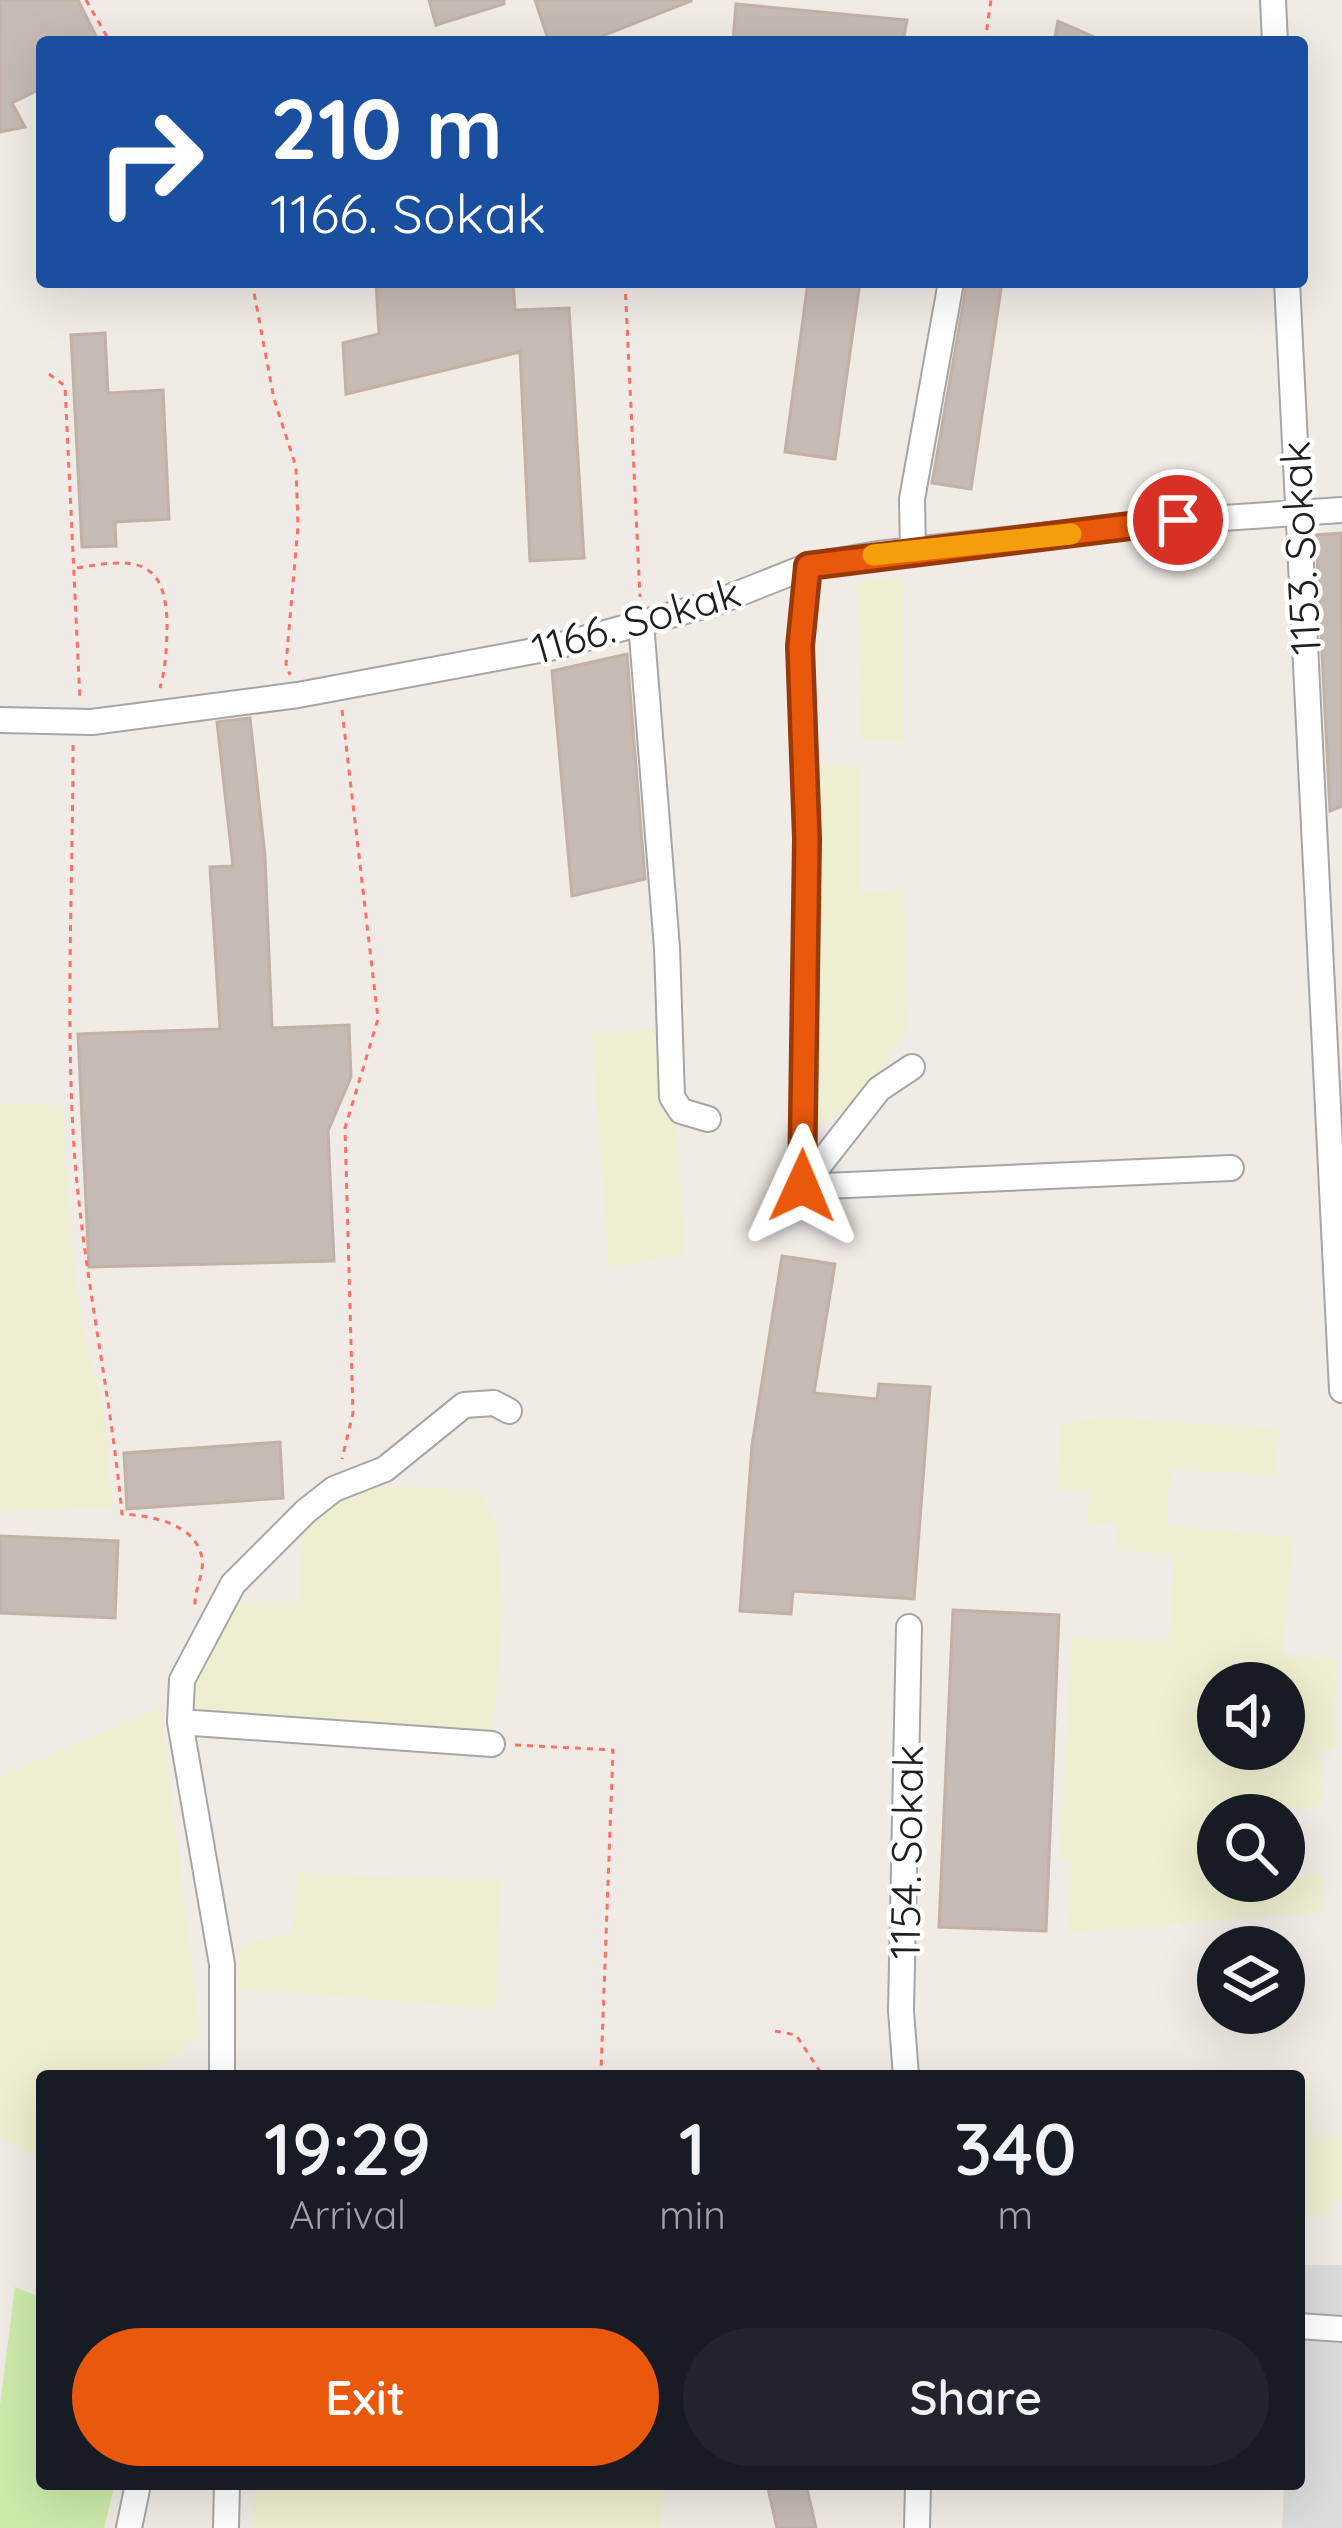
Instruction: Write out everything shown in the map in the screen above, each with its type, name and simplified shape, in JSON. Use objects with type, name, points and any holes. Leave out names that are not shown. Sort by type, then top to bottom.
[{"type":"street","points":[[1273,0],[1275,36]]},
{"type":"street","points":[[913,551],[912,499],[949,288]]},
{"type":"street","name":"1153. Sokak","points":[[1287,288],[1342,1390]]},
{"type":"street","name":"1166. Sokak","points":[[0,720],[73,721],[298,695],[550,649],[808,566],[913,551],[1342,510]]},
{"type":"street","points":[[802,1186],[807,839],[800,646],[808,566]]},
{"type":"street","points":[[641,623],[668,948],[672,1097],[681,1111],[708,1119]]},
{"type":"street","points":[[802,1186],[879,1090],[913,1067]]},
{"type":"street","points":[[802,1186],[1231,1168]]},
{"type":"street","points":[[222,2070],[222,1964],[180,1722],[182,1680],[233,1584],[334,1490],[385,1469],[464,1406],[494,1403],[509,1411]]},
{"type":"street","name":"1154. Sokak","points":[[906,2070],[901,2011],[909,1627]]},
{"type":"street","points":[[180,1722],[492,1744]]},
{"type":"street","points":[[1305,2327],[1342,2330]]},
{"type":"street","points":[[129,2528],[137,2490]]},
{"type":"street","points":[[226,2528],[227,2490]]},
{"type":"street","points":[[916,2528],[918,2490]]},
{"type":"path","points":[[86,0],[107,36]]},
{"type":"path","points":[[986,36],[991,0]]},
{"type":"path","points":[[253,288],[274,399],[296,467],[298,526],[286,664],[298,695]]},
{"type":"path","points":[[625,288],[641,623]]},
{"type":"path","points":[[49,374],[64,386],[76,568],[80,700],[73,721],[73,1128],[86,1282],[115,1438],[122,1514],[165,1521],[192,1540],[202,1559],[193,1600],[203,1637]]},
{"type":"path","points":[[76,568],[137,564],[158,575],[166,589],[164,673],[152,713]]},
{"type":"path","points":[[334,1490],[353,1413],[345,1128],[378,1019],[339,684]]},
{"type":"path","points":[[492,1744],[613,1750],[601,2070]]},
{"type":"path","points":[[775,2031],[796,2035],[819,2070]]},
{"type":"shaded area","points":[[1305,2265],[1342,2265],[1342,2528],[1282,2528],[1284,2490],[1305,2490]]},
{"type":"green space","points":[[904,578],[904,740],[859,740],[858,582]]},
{"type":"green space","points":[[812,765],[859,766],[860,892],[904,891],[907,1030],[857,1105],[808,1131]]},
{"type":"green space","points":[[670,1026],[685,1255],[609,1267],[592,1035]]},
{"type":"green space","points":[[0,1104],[62,1105],[73,1255],[82,1323],[104,1411],[112,1508],[0,1510]]},
{"type":"green space","points":[[1110,1418],[1279,1429],[1275,1475],[1172,1469],[1165,1525],[1294,1538],[1282,1654],[1335,1659],[1337,1748],[1320,1751],[1322,1805],[1305,1807],[1305,1794],[1197,1794],[1197,1902],[1305,1902],[1305,1876],[1321,1873],[1324,1912],[1069,1933],[1071,1865],[1060,1858],[1072,1637],[1170,1643],[1174,1556],[1117,1549],[1117,1523],[1085,1525],[1090,1490],[1056,1491],[1062,1422]]},
{"type":"green space","points":[[377,1485],[479,1491],[497,1528],[503,1614],[492,1744],[180,1722],[203,1637],[239,1602],[299,1602],[303,1525],[344,1493]]},
{"type":"green space","points":[[161,1707],[200,2035],[155,2070],[36,2070],[36,2157],[0,2138],[0,1777]]},
{"type":"green space","points":[[298,1874],[500,1880],[496,2009],[237,1988],[241,1944],[292,1934]]},
{"type":"green space","points":[[1311,2081],[1313,2139],[1342,2137],[1342,2199],[1331,2201],[1330,2215],[1305,2215],[1305,2082]]},
{"type":"green space","points":[[15,2287],[36,2296],[36,2490],[114,2490],[104,2528],[0,2528],[0,2406]]},
{"type":"green space","points":[[255,2490],[665,2490],[659,2528],[254,2528]]},
{"type":"building","points":[[0,0],[78,0],[96,36],[36,36],[36,91],[12,103],[25,127],[0,132]]},
{"type":"building","points":[[429,0],[504,0],[504,4],[436,25]]},
{"type":"building","points":[[535,0],[691,0],[602,36],[547,36]]},
{"type":"building","points":[[736,4],[907,20],[904,36],[733,36]]},
{"type":"building","points":[[1058,21],[1092,36],[1055,36]]},
{"type":"building","points":[[376,288],[513,288],[515,310],[569,308],[584,558],[530,561],[520,352],[346,394],[343,343],[379,334]]},
{"type":"building","points":[[807,288],[859,288],[835,459],[785,452]]},
{"type":"building","points":[[966,288],[1001,288],[971,489],[932,483]]},
{"type":"building","points":[[105,333],[108,393],[163,390],[169,519],[115,522],[116,546],[82,547],[71,335]]},
{"type":"building","points":[[1341,533],[1342,806],[1330,811],[1316,535]]},
{"type":"building","points":[[627,654],[645,879],[572,896],[552,671]]},
{"type":"building","points":[[250,718],[265,856],[272,1028],[349,1025],[351,1077],[328,1131],[334,1261],[89,1267],[78,1034],[220,1029],[210,867],[233,866],[217,722]]},
{"type":"building","points":[[782,1256],[835,1264],[814,1393],[877,1399],[879,1384],[930,1387],[914,1599],[793,1591],[791,1614],[740,1611],[752,1445]]},
{"type":"building","points":[[280,1442],[283,1498],[127,1509],[124,1453]]},
{"type":"building","points":[[0,1536],[118,1541],[115,1618],[0,1613]]},
{"type":"building","points":[[953,1610],[1059,1615],[1046,1931],[939,1927]]},
{"type":"building","points":[[768,2490],[807,2490],[816,2528],[777,2528]]},
{"type":"slow traffic","points":[[873,555],[1071,534]]},
{"type":"route","points":[[802,1186],[807,839],[800,646],[808,566],[1178,520]]}]
